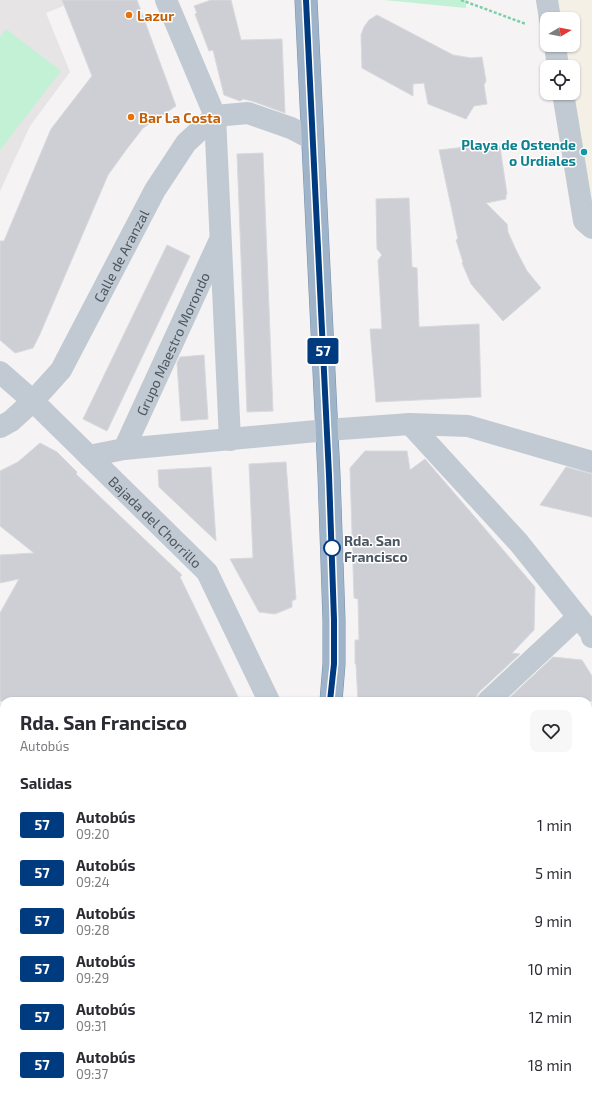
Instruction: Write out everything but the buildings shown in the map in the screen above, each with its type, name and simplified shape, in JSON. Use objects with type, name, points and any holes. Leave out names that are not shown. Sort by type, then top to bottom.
[{"type":"highway","points":[[306,0],[327,430],[334,620],[334,664],[330,697]]},
{"type":"street","points":[[166,0],[215,116],[248,113],[291,128],[312,139]]},
{"type":"street","points":[[544,12],[547,0]]},
{"type":"street","points":[[564,100],[584,221],[592,228]]},
{"type":"street","name":"Grupo Maestro Morondo","points":[[215,116],[230,440]]},
{"type":"street","name":"Calle de Aranzal","points":[[0,427],[11,421],[33,401],[61,370],[155,190],[186,143],[215,116]]},
{"type":"street","name":"Grupo Maestro Morondo","points":[[124,449],[221,239]]},
{"type":"street","name":"Bajada del Chorrillo","points":[[0,372],[33,401],[207,572],[267,697]]},
{"type":"street","points":[[410,424],[519,543],[588,630],[494,697]]},
{"type":"street","points":[[89,456],[124,449],[327,430],[410,424],[468,426],[592,462]]},
{"type":"path","points":[[461,0],[540,23]]},
{"type":"shaded area","points":[[0,0],[78,0],[46,13],[70,72],[30,126],[0,191]]},
{"type":"green space","points":[[384,0],[466,0],[466,8]]},
{"type":"green space","points":[[6,29],[61,71],[0,150],[0,37]]},
{"type":"sand","name":"Playa de Ostende o Urdiales","points":[[553,0],[592,0],[592,215],[574,100],[580,100],[580,60],[562,60],[561,52],[580,52],[580,12],[555,12]]},
{"type":"bus line","name":"57","points":[[306,0],[329,475],[334,620],[334,664],[330,697]]},
{"type":"place","name":"Lazur","points":[[129,15]]},
{"type":"place","name":"Bar La Costa","points":[[131,117]]},
{"type":"place","name":"Playa de Ostende o Urdiales","points":[[584,152]]},
{"type":"place","name":"Rda. San Francisco","points":[[332,548]]}]
